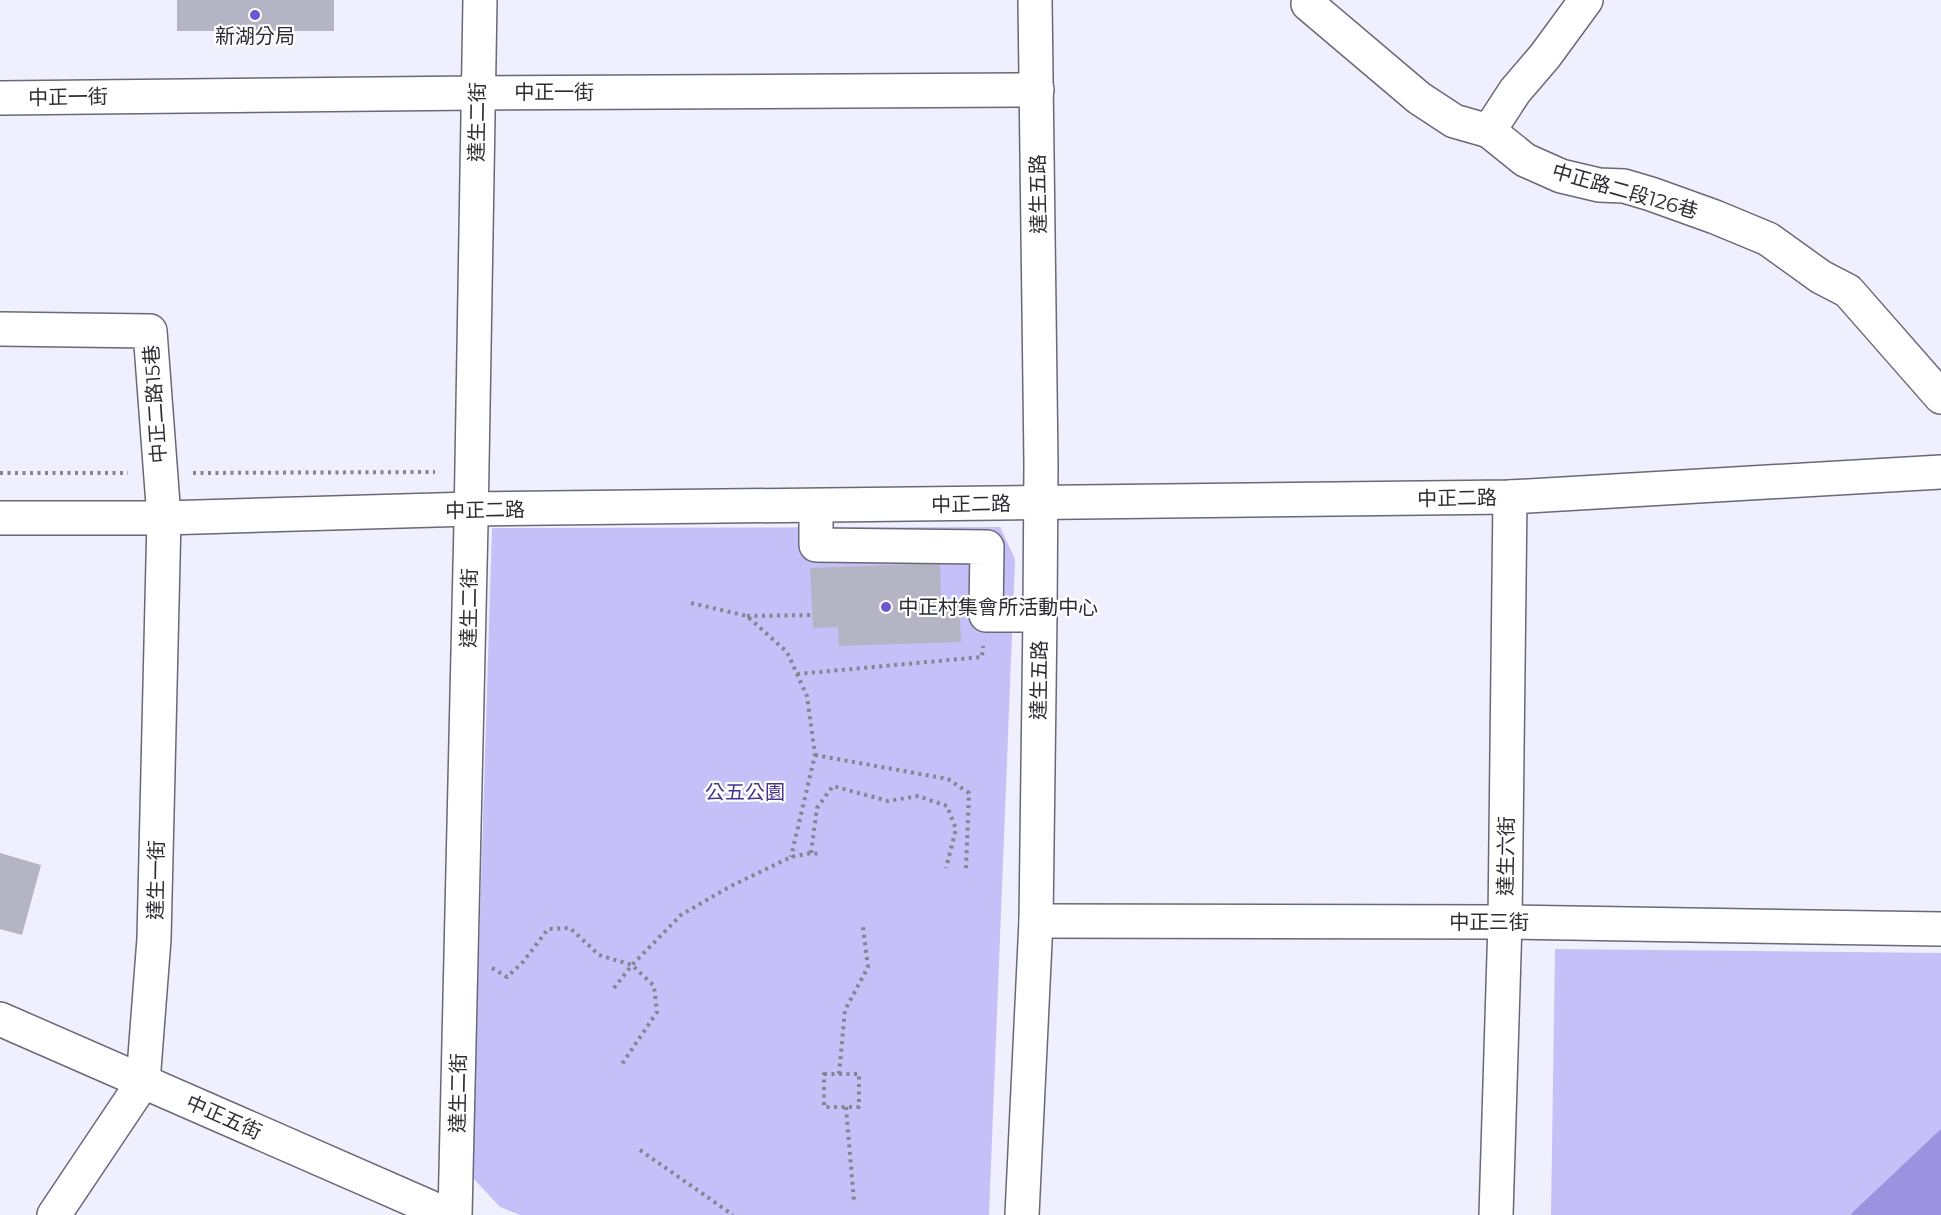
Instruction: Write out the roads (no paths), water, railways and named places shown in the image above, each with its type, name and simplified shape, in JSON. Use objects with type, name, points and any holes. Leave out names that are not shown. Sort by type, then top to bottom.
[{"type":"street","name":"達生二街","points":[[455,1215],[480,0]]},
{"type":"street","name":"達生五路","points":[[1022,1215],[1036,921],[1040,615],[1041,503],[1035,0]]},
{"type":"street","points":[[1308,4],[1419,98],[1454,121],[1489,131],[1515,91],[1545,56],[1586,0]]},
{"type":"street","name":"中正一街","points":[[0,98],[1037,90]]},
{"type":"street","name":"中正路二段126巷","points":[[1489,131],[1525,160],[1561,176],[1599,184],[1624,186],[1651,194],[1768,239],[1821,277],[1848,291],[1941,397]]},
{"type":"street","name":"中正二路15巷","points":[[0,328],[150,331],[164,519]]},
{"type":"street","name":"中正二路","points":[[0,518],[164,519],[471,510],[1510,497],[1941,472]]},
{"type":"street","name":"達生六街","points":[[1496,1215],[1506,922],[1510,497]]},
{"type":"street","points":[[816,506],[816,545],[987,547],[986,615],[1040,615]]},
{"type":"street","name":"達生一街","points":[[54,1215],[143,1082],[154,939],[164,519]]},
{"type":"street","name":"中正三街","points":[[1036,921],[1506,922],[1941,928]]},
{"type":"street","name":"中正五街","points":[[0,1019],[448,1215]]},
{"type":"place","name":"新湖分局","points":[[255,15]]},
{"type":"place","name":"中正村集會所活動中心","points":[[886,607]]},
{"type":"park label","name":"公五公園","points":[[745,792]]}]
